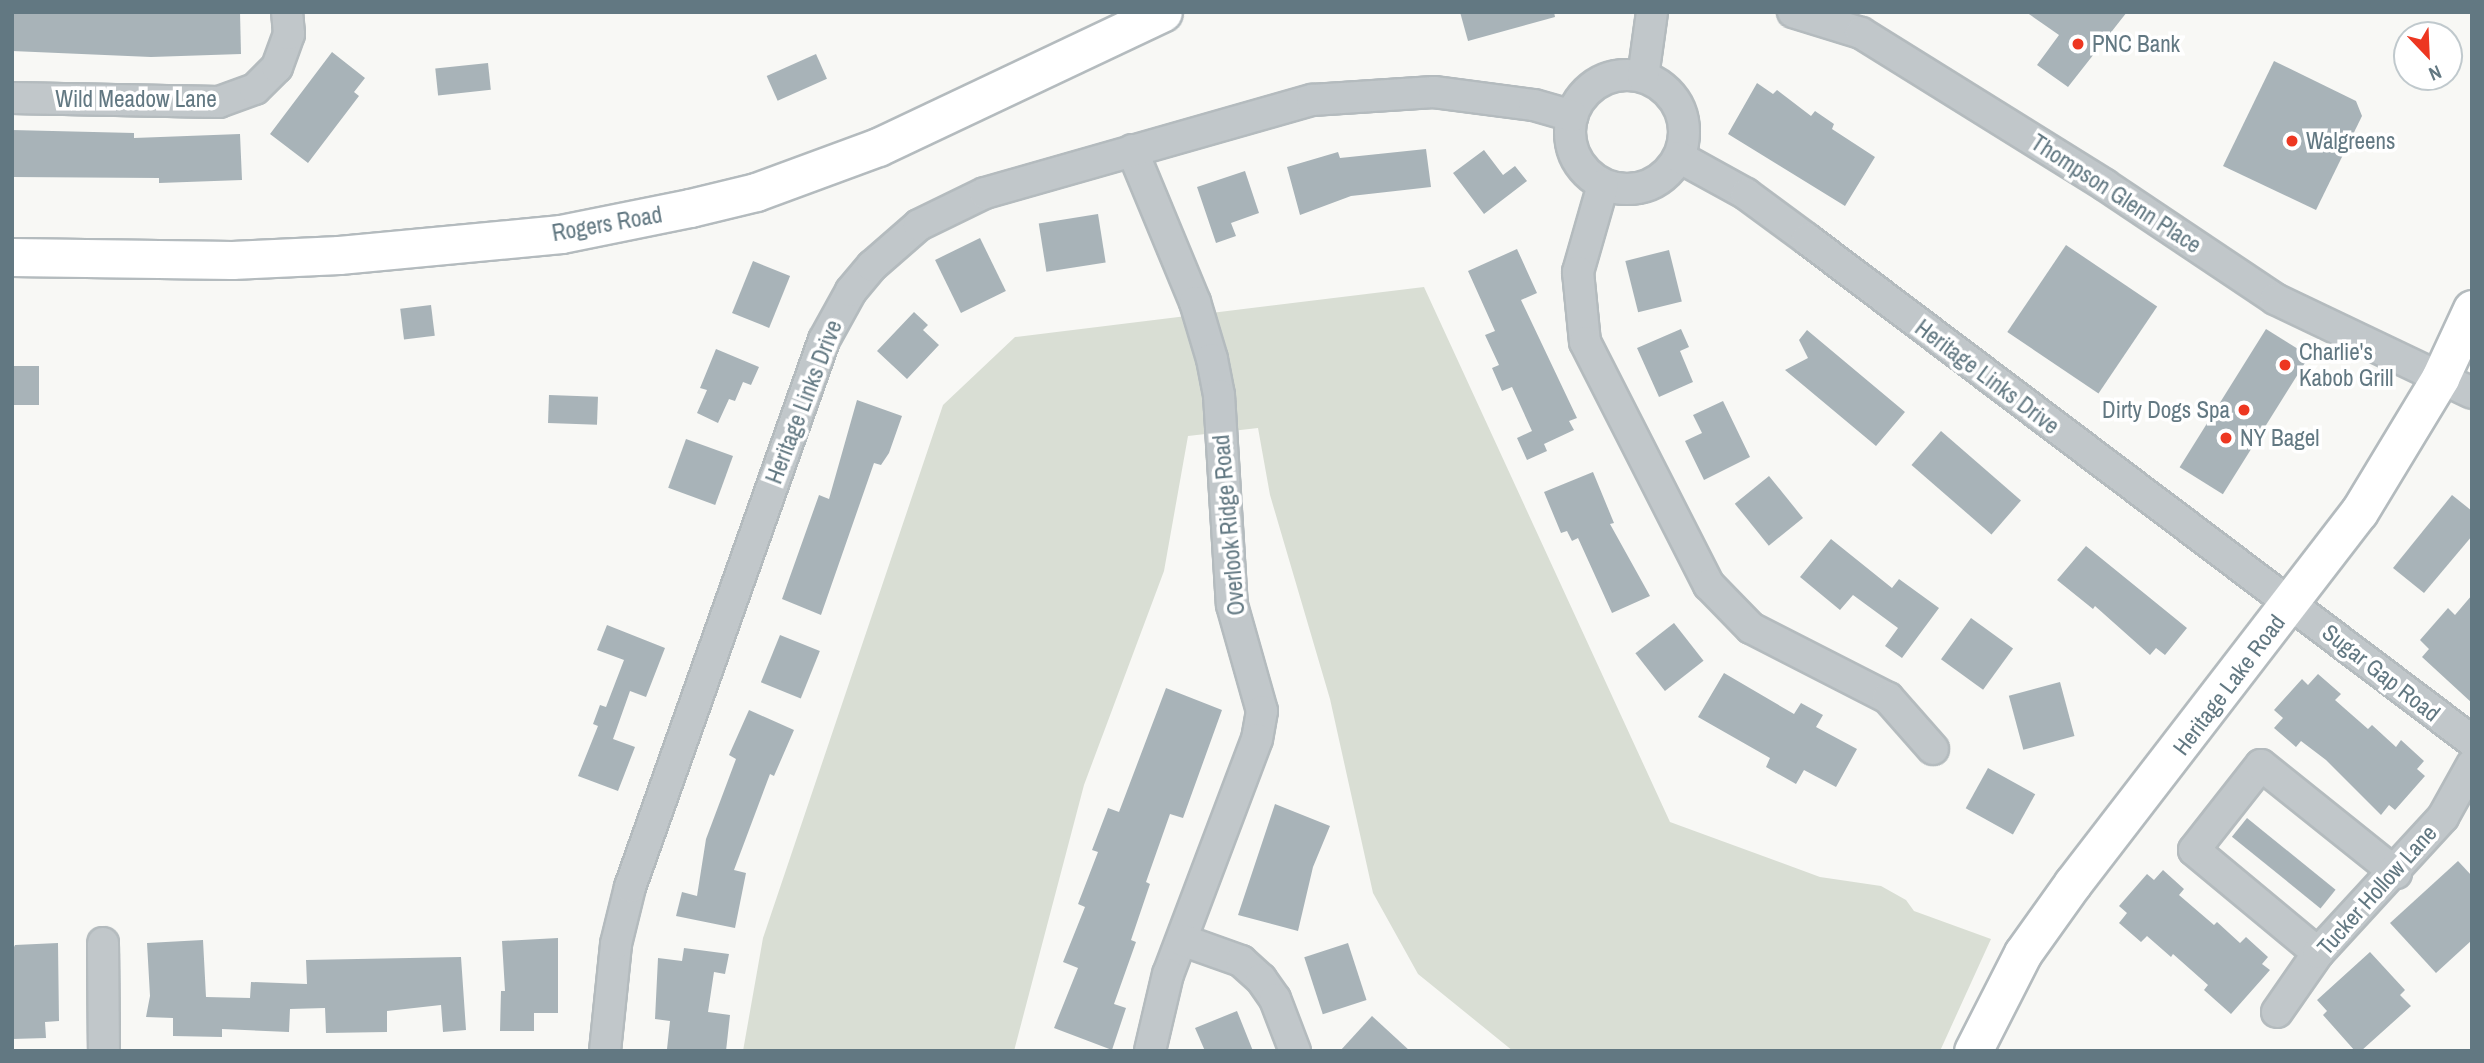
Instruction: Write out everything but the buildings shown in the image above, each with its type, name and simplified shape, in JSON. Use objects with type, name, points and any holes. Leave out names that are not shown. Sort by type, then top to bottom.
[{"type":"main road","name":"Rogers Road","points":[[12,257],[232,260],[351,254],[561,234],[690,208],[756,192],[878,147],[1163,12]]},
{"type":"main road","name":"Heritage Lake Road","points":[[1973,1051],[2023,954],[2073,883],[2291,604],[2359,512],[2440,377],[2472,310]]},
{"type":"street","name":"Wild Meadow Lane","points":[[12,98],[219,102],[255,89],[277,67],[289,34],[287,12]]},
{"type":"street","points":[[1643,77],[1652,12]]},
{"type":"street","name":"Thompson Glenn Place","points":[[1793,12],[1861,33],[2105,185],[2275,299],[2440,377]]},
{"type":"street","points":[[1643,77],[1665,89],[1680,108],[1685,125],[1679,157],[1655,183],[1629,189],[1603,185],[1575,156],[1572,116],[1580,100],[1608,78],[1643,77]]},
{"type":"street","name":"Heritage Links Drive","points":[[606,1051],[616,944],[630,887],[813,369],[837,314],[872,266],[943,211],[985,193],[1312,100],[1373,93],[1434,92],[1534,105],[1572,116]]},
{"type":"street","name":"Overlook Ridge Road","points":[[1132,150],[1195,302],[1212,359],[1219,395],[1232,605],[1262,710],[1257,740],[1168,974],[1150,1051]]},
{"type":"street","name":"Heritage Links Drive","points":[[1679,157],[1746,194],[2291,604]]},
{"type":"street","points":[[1603,185],[1578,272],[1585,342],[1709,585],[1751,628],[1888,698],[1933,749]]},
{"type":"street","points":[[2440,377],[2472,393]]},
{"type":"street","name":"Sugar Gap Road","points":[[2291,604],[2472,741]]},
{"type":"street","points":[[2318,953],[2194,850],[2261,765],[2396,873]]},
{"type":"street","name":"Tucker Hollow Lane","points":[[2277,1012],[2318,953],[2396,873],[2443,817],[2472,765]]},
{"type":"street","points":[[1182,940],[1241,961],[1261,979],[1275,999],[1295,1051]]},
{"type":"street","points":[[103,943],[104,1051]]},
{"type":"shaded area","points":[[1424,287],[1670,822],[1820,877],[1881,886],[1906,900],[1914,911],[1991,939],[1940,1051],[1513,1051],[1418,974],[1373,893],[1330,699],[1270,495],[1258,428],[1188,436],[1164,571],[1084,785],[1014,1051],[743,1051],[763,938],[943,405],[1015,337]]},
{"type":"place","name":"PNC Bank","points":[[2078,44]]},
{"type":"place","name":"Walgreens","points":[[2292,141]]},
{"type":"place","name":"Charlie's Kabob Grill","points":[[2285,365]]},
{"type":"place","name":"Dirty Dogs Spa","points":[[2244,410]]},
{"type":"place","name":"NY Bagel","points":[[2226,438]]}]
